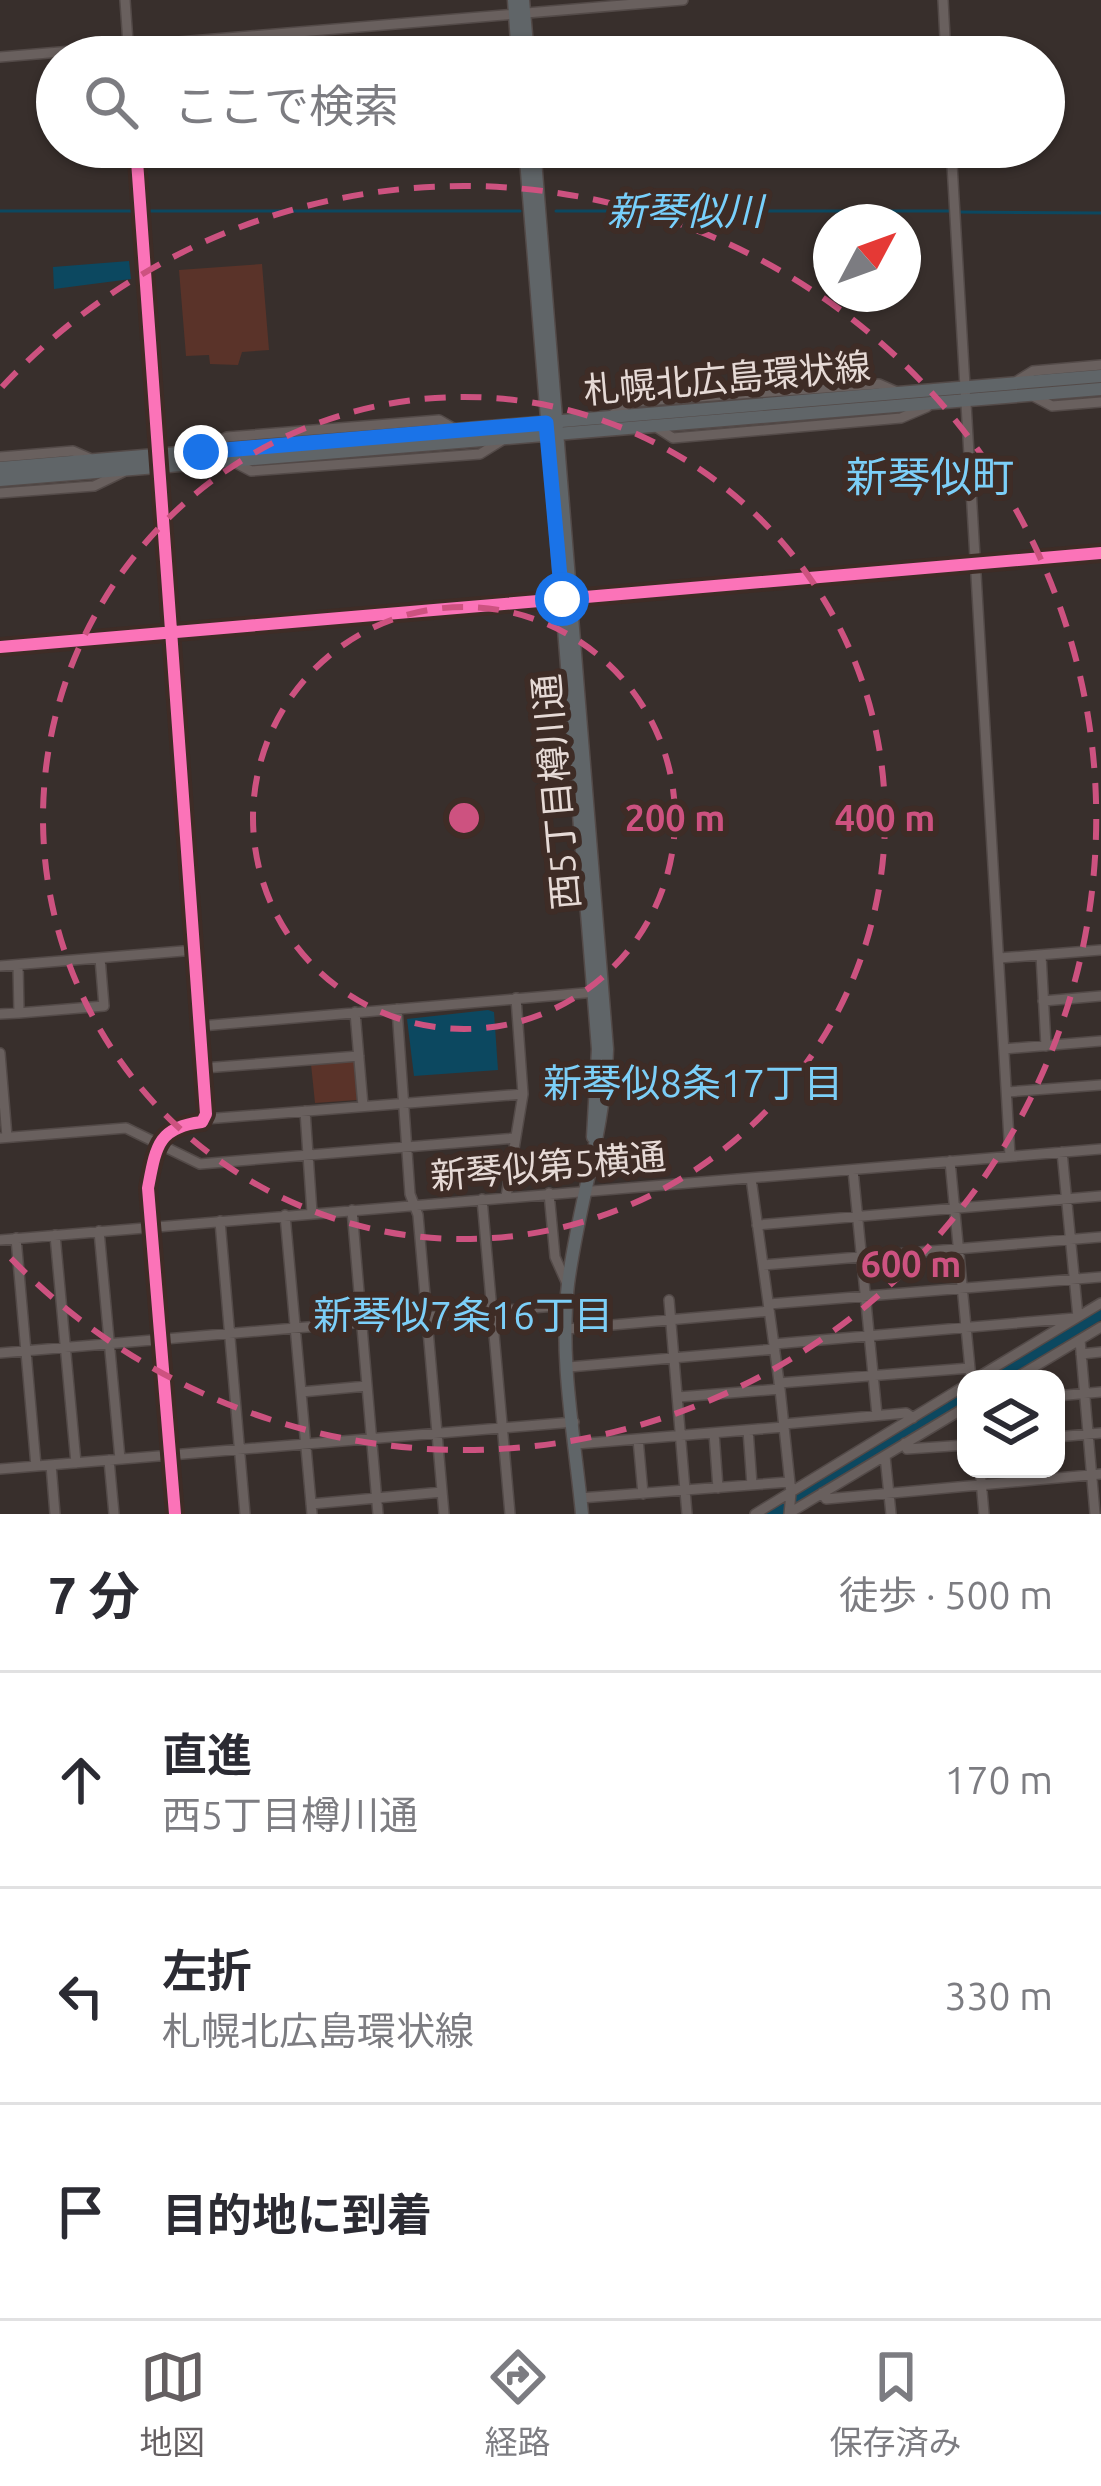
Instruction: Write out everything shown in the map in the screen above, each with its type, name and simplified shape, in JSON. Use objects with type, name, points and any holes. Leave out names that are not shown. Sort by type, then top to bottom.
[{"type":"main road","name":"西5丁目樽川通","points":[[527,168],[597,992],[593,1144],[568,1286],[566,1328],[582,1514]]},
{"type":"main road","name":"西5丁目樽川通","points":[[535,168],[551,429]]},
{"type":"main road","name":"札幌北広島環状線","points":[[0,480],[128,469],[201,452],[456,430],[654,425],[937,402],[1012,384],[1101,376]]},
{"type":"main road","name":"札幌北広島環状線","points":[[0,468],[93,460],[232,460],[506,438],[608,418],[899,393],[1031,394],[1101,389]]},
{"type":"street","points":[[125,0],[128,36]]},
{"type":"street","points":[[268,36],[519,7],[683,0]]},
{"type":"street","points":[[943,0],[945,36]]},
{"type":"street","points":[[0,57],[36,56]]},
{"type":"street","points":[[138,168],[205,1120]]},
{"type":"street","points":[[953,168],[1010,1156]]},
{"type":"street","points":[[1012,384],[1033,370],[1101,365]]},
{"type":"street","points":[[1031,394],[1052,406],[1101,402]]},
{"type":"street","points":[[0,457],[73,451],[93,460]]},
{"type":"street","points":[[0,493],[94,486],[128,469]]},
{"type":"street","points":[[0,647],[1101,553]]},
{"type":"street","points":[[0,966],[195,950]]},
{"type":"street","points":[[999,958],[1101,950]]},
{"type":"street","points":[[1040,955],[1046,1046]]},
{"type":"street","points":[[0,1014],[104,1006],[100,958]]},
{"type":"street","points":[[18,965],[19,1013]]},
{"type":"street","points":[[201,1026],[597,992]]},
{"type":"street","points":[[1043,1001],[1101,997]]},
{"type":"street","points":[[506,1197],[523,1094],[516,998]]},
{"type":"street","points":[[397,1009],[444,1514]]},
{"type":"street","points":[[355,1012],[363,1106]]},
{"type":"street","points":[[1004,1049],[1101,1041]]},
{"type":"street","points":[[0,1052],[3,1138],[126,1128],[200,1164],[515,1138]]},
{"type":"street","points":[[204,1068],[359,1055]]},
{"type":"street","points":[[1007,1093],[1101,1084]]},
{"type":"street","points":[[175,1514],[148,1188],[161,1144],[174,1126],[523,1094]]},
{"type":"street","points":[[305,1111],[312,1213]]},
{"type":"street","name":"新琴似第5横通","points":[[0,1240],[1101,1149]]},
{"type":"street","points":[[1062,1152],[1077,1317]]},
{"type":"street","points":[[950,1161],[970,1370]]},
{"type":"street","points":[[853,1169],[877,1415]]},
{"type":"street","points":[[751,1178],[780,1386],[789,1503]]},
{"type":"street","points":[[549,1193],[555,1257],[568,1286]]},
{"type":"street","points":[[758,1225],[1101,1196]]},
{"type":"street","points":[[482,1199],[510,1514]]},
{"type":"street","points":[[352,1210],[378,1514]]},
{"type":"street","points":[[285,1216],[311,1509],[442,1492]]},
{"type":"street","points":[[220,1221],[245,1514]]},
{"type":"street","points":[[99,1231],[110,1343],[113,1514]]},
{"type":"street","points":[[56,1235],[76,1463]]},
{"type":"street","points":[[763,1265],[1101,1237]]},
{"type":"street","points":[[16,1238],[36,1466]]},
{"type":"street","points":[[566,1328],[1101,1276]]},
{"type":"street","points":[[669,1300],[687,1514]]},
{"type":"street","points":[[985,1370],[1101,1303]]},
{"type":"street","points":[[0,1353],[567,1305]]},
{"type":"street","points":[[569,1366],[1077,1317]]},
{"type":"street","points":[[1029,1370],[1101,1327]]},
{"type":"street","points":[[1080,1340],[1096,1474],[1095,1514]]},
{"type":"street","points":[[1081,1354],[1101,1352]]},
{"type":"street","points":[[678,1397],[874,1374],[957,1377]]},
{"type":"street","points":[[301,1392],[367,1386]]},
{"type":"street","points":[[789,1503],[957,1388]]},
{"type":"street","points":[[1065,1395],[1101,1392]]},
{"type":"street","points":[[755,1514],[822,1493],[957,1411]]},
{"type":"street","points":[[576,1444],[877,1415],[906,1413],[913,1418]]},
{"type":"street","points":[[0,1469],[574,1422]]},
{"type":"street","points":[[748,1430],[752,1485]]},
{"type":"street","points":[[714,1433],[718,1488]]},
{"type":"street","points":[[1065,1436],[1101,1433]]},
{"type":"street","points":[[638,1439],[643,1494]]},
{"type":"street","points":[[904,1443],[907,1449],[957,1446]]},
{"type":"street","points":[[885,1456],[891,1514]]},
{"type":"street","points":[[51,1465],[55,1514]]},
{"type":"street","points":[[822,1493],[826,1498],[1096,1474]]},
{"type":"street","points":[[981,1478],[985,1514]]},
{"type":"street","points":[[580,1498],[752,1485],[789,1503]]},
{"type":"shaded area","points":[[262,264],[269,350],[242,352],[238,365],[210,364],[209,355],[186,356],[179,270]]},
{"type":"shaded area","points":[[354,1059],[357,1100],[315,1103],[311,1064]]},
{"type":"water","points":[[129,261],[131,279],[54,289],[53,267]]},
{"type":"water","points":[[494,1012],[498,1070],[414,1076],[407,1019]]},
{"type":"waterway","name":"新琴似川","points":[[0,211],[136,211]]},
{"type":"waterway","name":"新琴似川","points":[[146,211],[520,211]]},
{"type":"waterway","name":"新琴似川","points":[[556,211],[950,211]]},
{"type":"waterway","name":"新琴似川","points":[[960,212],[1101,213]]},
{"type":"waterway","points":[[1007,1370],[1101,1313]]},
{"type":"waterway","points":[[771,1514],[957,1400]]},
{"type":"cycle path","points":[[138,168],[206,1114],[202,1122],[176,1129],[162,1141],[148,1188],[175,1514]]},
{"type":"cycle path","points":[[0,647],[1101,553]]},
{"type":"district","name":"新琴似町","points":[[930,477]]},
{"type":"district","name":"新琴似8条17丁目","points":[[693,1083]]},
{"type":"district","name":"新琴似7条16丁目","points":[[463,1315]]},
{"type":"route","points":[[201,452],[546,423],[562,599]]}]
